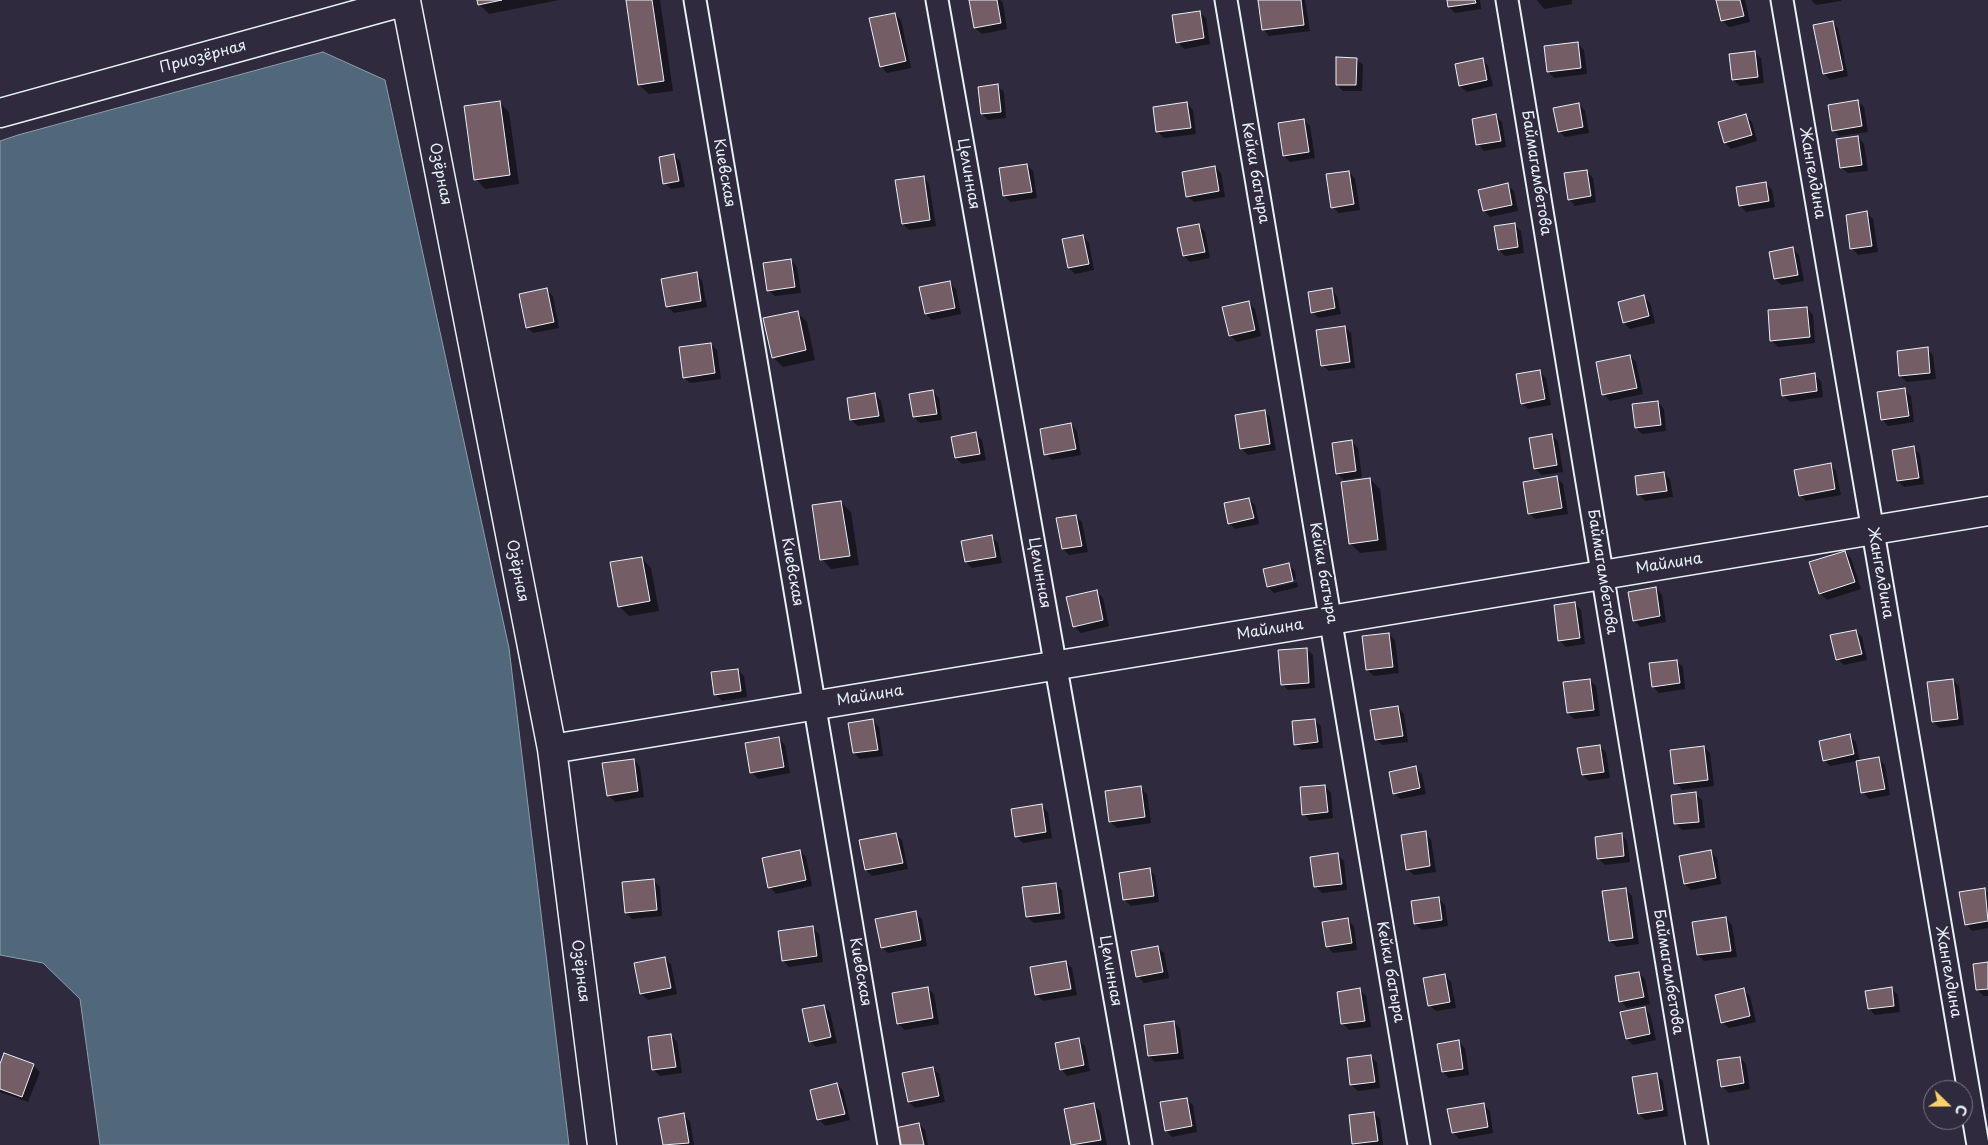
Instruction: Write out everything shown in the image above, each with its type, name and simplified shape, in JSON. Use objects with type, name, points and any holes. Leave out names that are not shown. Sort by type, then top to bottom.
[{"type":"street","name":"Киевская","points":[[695,0],[889,1145]]},
{"type":"street","name":"Целинная","points":[[937,0],[1141,1145]]},
{"type":"street","name":"Кейки батыра","points":[[1226,0],[1419,1145]]},
{"type":"street","name":"Баймагамбетова","points":[[1507,0],[1697,1145]]},
{"type":"street","name":"Жангелдина","points":[[1782,0],[1978,1145]]},
{"type":"street","name":"Приозёрная","points":[[0,113],[407,1]]},
{"type":"street","name":"Озёрная","points":[[407,1],[552,749],[602,1145]]},
{"type":"street","name":"Майлина","points":[[552,749],[1988,511]]},
{"type":"water","points":[[323,52],[385,80],[509,648],[569,1145],[100,1145],[80,999],[43,963],[0,955],[0,141]]},
{"type":"building","points":[[477,0],[502,0],[478,5]]},
{"type":"building","points":[[626,0],[652,0],[664,81],[638,85]]},
{"type":"building","points":[[969,0],[997,0],[1001,23],[974,28]]},
{"type":"building","points":[[1258,0],[1301,0],[1304,25],[1262,30]]},
{"type":"building","points":[[1447,0],[1475,0],[1476,3],[1448,7]]},
{"type":"building","points":[[1716,0],[1740,0],[1744,16],[1721,21]]},
{"type":"building","points":[[1200,11],[1204,38],[1176,43],[1172,15]]},
{"type":"building","points":[[895,13],[906,61],[880,67],[869,18]]},
{"type":"building","points":[[1833,21],[1843,70],[1823,74],[1813,25]]},
{"type":"building","points":[[1578,42],[1581,68],[1547,72],[1544,46]]},
{"type":"building","points":[[1755,51],[1758,77],[1732,80],[1729,54]]},
{"type":"building","points":[[1336,57],[1357,58],[1356,85],[1336,85]]},
{"type":"building","points":[[1483,58],[1487,80],[1459,86],[1455,64]]},
{"type":"building","points":[[998,84],[1001,112],[981,114],[978,87]]},
{"type":"building","points":[[1858,100],[1862,126],[1832,131],[1828,105]]},
{"type":"building","points":[[500,101],[510,175],[474,180],[464,106]]},
{"type":"building","points":[[1187,102],[1191,128],[1156,132],[1153,107]]},
{"type":"building","points":[[1579,103],[1583,127],[1558,132],[1553,108]]},
{"type":"building","points":[[1496,114],[1501,141],[1476,145],[1472,119]]},
{"type":"building","points":[[1746,114],[1752,135],[1724,143],[1718,122]]},
{"type":"building","points":[[1304,119],[1309,152],[1283,156],[1278,123]]},
{"type":"building","points":[[1858,136],[1862,165],[1840,168],[1836,139]]},
{"type":"building","points":[[674,154],[679,181],[663,184],[659,157]]},
{"type":"building","points":[[1027,164],[1032,192],[1003,196],[999,168]]},
{"type":"building","points":[[1215,166],[1219,191],[1186,197],[1182,172]]},
{"type":"building","points":[[1587,170],[1591,196],[1568,200],[1564,173]]},
{"type":"building","points":[[1349,171],[1354,204],[1331,208],[1326,174]]},
{"type":"building","points":[[924,176],[930,220],[902,224],[895,180]]},
{"type":"building","points":[[1766,182],[1769,201],[1739,206],[1736,187]]},
{"type":"building","points":[[1508,183],[1512,205],[1483,211],[1478,190]]},
{"type":"building","points":[[1867,211],[1872,246],[1850,249],[1846,215]]},
{"type":"building","points":[[1515,223],[1518,247],[1498,250],[1494,226]]},
{"type":"building","points":[[1199,224],[1205,252],[1183,256],[1177,228]]},
{"type":"building","points":[[1083,235],[1089,264],[1068,268],[1062,239]]},
{"type":"building","points":[[1793,247],[1798,275],[1774,279],[1769,252]]},
{"type":"building","points":[[791,259],[795,287],[767,291],[763,263]]},
{"type":"building","points":[[697,272],[701,301],[666,307],[661,279]]},
{"type":"building","points":[[950,281],[955,308],[925,314],[919,287]]},
{"type":"building","points":[[547,288],[554,322],[526,328],[519,294]]},
{"type":"building","points":[[1332,288],[1335,308],[1311,313],[1308,292]]},
{"type":"building","points":[[1644,295],[1649,316],[1623,323],[1618,302]]},
{"type":"building","points":[[1249,301],[1255,330],[1229,336],[1222,307]]},
{"type":"building","points":[[1807,307],[1810,337],[1770,341],[1768,310]]},
{"type":"building","points":[[798,311],[806,350],[772,358],[763,318]]},
{"type":"building","points":[[1345,326],[1350,362],[1321,366],[1316,330]]},
{"type":"building","points":[[711,343],[715,373],[683,378],[679,347]]},
{"type":"building","points":[[1928,347],[1930,373],[1899,376],[1897,351]]},
{"type":"building","points":[[1630,355],[1637,388],[1602,395],[1596,362]]},
{"type":"building","points":[[1540,370],[1545,399],[1521,404],[1516,374]]},
{"type":"building","points":[[1815,373],[1817,391],[1782,396],[1780,379]]},
{"type":"building","points":[[1905,388],[1909,416],[1881,420],[1877,392]]},
{"type":"building","points":[[933,390],[937,414],[913,417],[909,394]]},
{"type":"building","points":[[875,393],[879,416],[850,420],[847,398]]},
{"type":"building","points":[[1658,401],[1661,425],[1635,428],[1632,404]]},
{"type":"building","points":[[1265,410],[1270,444],[1240,449],[1235,415]]},
{"type":"building","points":[[1071,423],[1076,449],[1044,455],[1040,429]]},
{"type":"building","points":[[976,432],[980,454],[955,458],[951,437]]},
{"type":"building","points":[[1552,434],[1557,465],[1534,469],[1529,438]]},
{"type":"building","points":[[1352,440],[1356,471],[1336,474],[1332,443]]},
{"type":"building","points":[[1914,446],[1919,478],[1897,481],[1892,450]]},
{"type":"building","points":[[1831,463],[1835,489],[1799,496],[1794,470]]},
{"type":"building","points":[[1664,472],[1667,491],[1637,495],[1635,476]]},
{"type":"building","points":[[1557,476],[1562,508],[1528,514],[1523,482]]},
{"type":"building","points":[[1370,478],[1378,540],[1349,544],[1341,482]]},
{"type":"building","points":[[1249,498],[1254,518],[1228,524],[1224,503]]},
{"type":"building","points":[[841,501],[850,556],[820,560],[812,505]]},
{"type":"building","points":[[1076,515],[1082,546],[1062,549],[1056,518]]},
{"type":"building","points":[[992,535],[996,557],[965,562],[961,541]]},
{"type":"building","points":[[1845,551],[1855,582],[1819,594],[1809,562]]},
{"type":"building","points":[[642,557],[650,601],[618,607],[610,562]]},
{"type":"building","points":[[1289,563],[1293,581],[1267,587],[1263,569]]},
{"type":"building","points":[[1656,587],[1660,616],[1633,621],[1628,592]]},
{"type":"building","points":[[1097,590],[1103,620],[1073,627],[1066,597]]},
{"type":"building","points":[[1575,602],[1580,638],[1558,641],[1554,605]]},
{"type":"building","points":[[1856,630],[1862,654],[1836,660],[1830,635]]},
{"type":"building","points":[[1389,633],[1393,667],[1366,670],[1362,636]]},
{"type":"building","points":[[1307,648],[1309,683],[1281,685],[1278,650]]},
{"type":"building","points":[[1677,660],[1680,683],[1652,687],[1649,663]]},
{"type":"building","points":[[738,669],[741,691],[714,695],[711,672]]},
{"type":"building","points":[[1590,679],[1594,710],[1567,713],[1563,682]]},
{"type":"building","points":[[1953,679],[1958,719],[1932,722],[1927,682]]},
{"type":"building","points":[[1398,706],[1403,736],[1375,740],[1370,710]]},
{"type":"building","points":[[873,719],[878,750],[853,753],[848,723]]},
{"type":"building","points":[[1315,719],[1318,742],[1294,745],[1292,721]]},
{"type":"building","points":[[1850,734],[1854,754],[1823,761],[1819,741]]},
{"type":"building","points":[[779,737],[784,767],[750,773],[745,743]]},
{"type":"building","points":[[1600,745],[1604,772],[1582,775],[1577,748]]},
{"type":"building","points":[[1704,746],[1708,780],[1674,784],[1670,750]]},
{"type":"building","points":[[1879,757],[1885,789],[1861,793],[1856,761]]},
{"type":"building","points":[[634,759],[638,791],[607,796],[602,763]]},
{"type":"building","points":[[1416,766],[1420,788],[1393,794],[1389,772]]},
{"type":"building","points":[[1325,785],[1328,812],[1302,815],[1300,787]]},
{"type":"building","points":[[1141,786],[1145,817],[1109,822],[1105,791]]},
{"type":"building","points":[[1696,792],[1699,822],[1674,824],[1671,795]]},
{"type":"building","points":[[1042,804],[1046,832],[1015,837],[1011,809]]},
{"type":"building","points":[[1426,831],[1430,866],[1406,870],[1401,835]]},
{"type":"building","points":[[896,833],[903,863],[865,870],[859,840]]},
{"type":"building","points":[[1622,833],[1624,856],[1597,859],[1595,837]]},
{"type":"building","points":[[800,850],[806,880],[768,888],[762,858]]},
{"type":"building","points":[[1711,850],[1716,878],[1684,884],[1679,856]]},
{"type":"building","points":[[1338,853],[1342,884],[1314,887],[1310,857]]},
{"type":"building","points":[[1150,868],[1154,896],[1123,900],[1119,873]]},
{"type":"building","points":[[654,879],[657,910],[625,913],[622,882]]},
{"type":"building","points":[[1056,883],[1060,913],[1026,917],[1022,887]]},
{"type":"building","points":[[1626,888],[1633,938],[1609,941],[1602,891]]},
{"type":"building","points":[[1985,888],[1988,921],[1965,925],[1959,892]]},
{"type":"building","points":[[1439,897],[1442,920],[1414,924],[1411,901]]},
{"type":"building","points":[[916,911],[921,940],[881,948],[875,919]]},
{"type":"building","points":[[1726,917],[1731,951],[1697,955],[1692,922]]},
{"type":"building","points":[[1348,918],[1352,943],[1326,947],[1322,922]]},
{"type":"building","points":[[813,926],[817,956],[782,961],[778,931]]},
{"type":"building","points":[[1158,946],[1163,972],[1136,977],[1131,951]]},
{"type":"building","points":[[665,957],[671,988],[640,994],[634,963]]},
{"type":"building","points":[[1066,961],[1071,989],[1035,995],[1030,967]]},
{"type":"building","points":[[1988,962],[1988,989],[1976,990],[1973,964]]},
{"type":"building","points":[[1639,972],[1644,997],[1619,1002],[1615,976]]},
{"type":"building","points":[[1445,974],[1450,1002],[1428,1006],[1423,978]]},
{"type":"building","points":[[928,987],[933,1018],[897,1024],[892,993]]},
{"type":"building","points":[[1892,987],[1894,1006],[1868,1009],[1865,991]]},
{"type":"building","points":[[1360,988],[1365,1021],[1341,1024],[1337,992]]},
{"type":"building","points":[[1744,988],[1750,1016],[1721,1023],[1715,995]]},
{"type":"building","points":[[824,1005],[831,1037],[809,1042],[802,1009]]},
{"type":"building","points":[[1645,1007],[1650,1034],[1626,1039],[1620,1012]]},
{"type":"building","points":[[1174,1021],[1178,1053],[1148,1056],[1144,1025]]},
{"type":"building","points":[[671,1034],[676,1067],[652,1070],[648,1037]]},
{"type":"building","points":[[1079,1038],[1084,1065],[1060,1070],[1055,1043]]},
{"type":"building","points":[[1459,1040],[1463,1069],[1442,1072],[1437,1044]]},
{"type":"building","points":[[4,1053],[34,1064],[22,1097],[0,1089],[0,1064]]},
{"type":"building","points":[[1371,1055],[1375,1082],[1350,1085],[1347,1058]]},
{"type":"building","points":[[1740,1057],[1744,1083],[1721,1087],[1717,1060]]},
{"type":"building","points":[[933,1067],[939,1096],[908,1102],[902,1073]]},
{"type":"building","points":[[1657,1073],[1663,1110],[1638,1114],[1632,1077]]},
{"type":"building","points":[[837,1083],[845,1114],[817,1120],[810,1090]]},
{"type":"building","points":[[1187,1098],[1192,1126],[1165,1131],[1160,1102]]},
{"type":"building","points":[[1094,1103],[1101,1140],[1071,1145],[1064,1109]]},
{"type":"building","points":[[1484,1103],[1488,1127],[1452,1133],[1447,1109]]},
{"type":"building","points":[[1374,1112],[1378,1141],[1352,1144],[1349,1115]]},
{"type":"building","points":[[684,1113],[689,1143],[663,1145],[658,1118]]},
{"type":"building","points":[[919,1123],[924,1145],[899,1145],[895,1128]]}]
